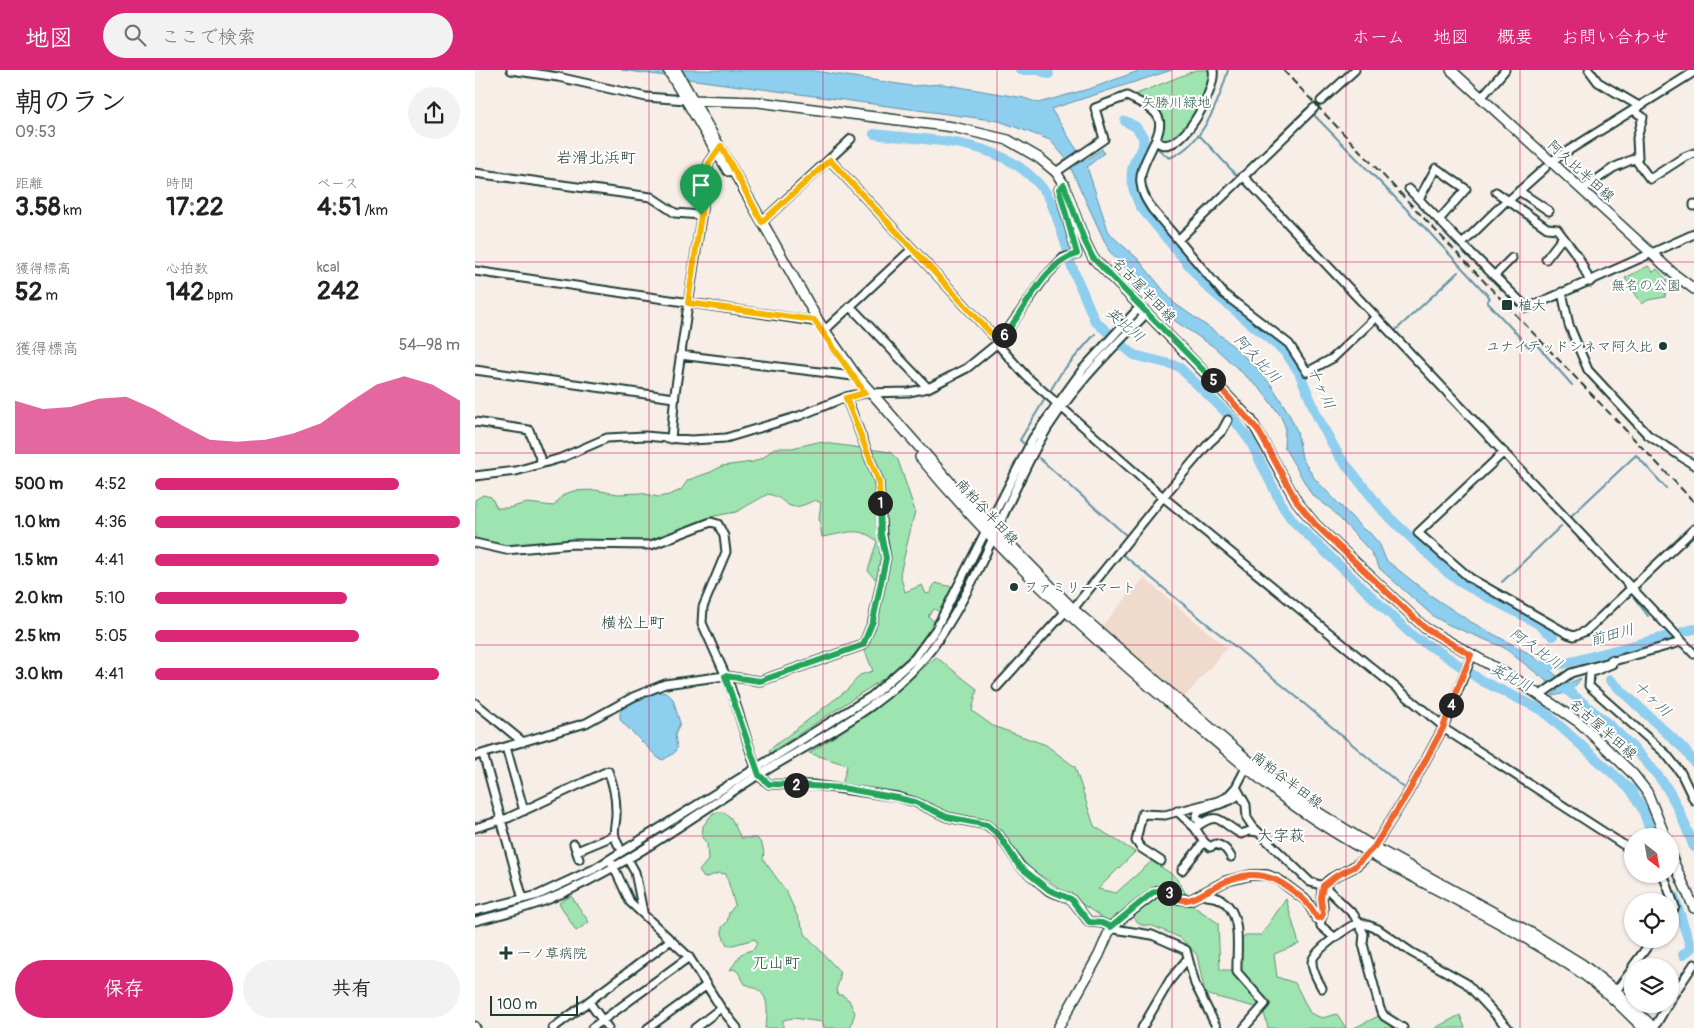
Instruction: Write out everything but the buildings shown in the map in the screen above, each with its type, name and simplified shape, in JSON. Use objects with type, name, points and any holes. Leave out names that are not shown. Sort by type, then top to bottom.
[{"type":"main road","points":[[668,70],[690,100]]},
{"type":"main road","points":[[676,70],[680,85]]},
{"type":"main road","name":"阿久比半田線","points":[[1451,70],[1547,165],[1582,190],[1649,252],[1694,289]]},
{"type":"main road","name":"南粕谷半田線","points":[[690,100],[762,222],[817,321],[868,393]]},
{"type":"main road","name":"名古屋半田線","points":[[690,100],[758,102],[988,134],[1024,148],[1060,170],[1085,242],[1093,258],[1251,420],[1297,502],[1315,524],[1425,628],[1520,682],[1580,723],[1633,774],[1647,792],[1662,828]]},
{"type":"main road","name":"南粕谷半田線","points":[[719,149],[817,321],[853,376],[990,528],[1069,610]]},
{"type":"main road","name":"南粕谷半田線","points":[[990,528],[992,539],[1069,610],[1248,764],[1371,850],[1578,970],[1611,996],[1643,1028]]},
{"type":"main road","points":[[1058,1028],[1099,955],[1111,927],[1157,891],[1165,891],[1185,900],[1236,878],[1251,875],[1267,875],[1279,880],[1307,900],[1317,918],[1320,918],[1323,914],[1321,898],[1323,886],[1336,876],[1354,867],[1371,850]]},
{"type":"main road","name":"南粕谷半田線","points":[[1371,850],[1535,935],[1582,964],[1616,991],[1654,1028]]},
{"type":"main road","points":[[1679,874],[1694,908]]},
{"type":"street","points":[[511,70],[558,77],[646,97],[690,100]]},
{"type":"street","points":[[1156,141],[1168,145],[1176,143],[1187,132],[1213,80],[1213,70]]},
{"type":"street","points":[[1321,101],[1355,70]]},
{"type":"street","points":[[1481,98],[1505,70]]},
{"type":"street","points":[[1582,190],[1613,168],[1638,157],[1637,138],[1643,117],[1636,108],[1598,82],[1589,70]]},
{"type":"street","points":[[1461,244],[1547,165],[1694,72]]},
{"type":"street","points":[[1060,170],[1104,139],[1095,108],[1127,96],[1157,115],[1159,128],[1156,141],[1142,170],[1140,182],[1143,196],[1224,294],[1289,344],[1307,372],[1333,358],[1376,317]]},
{"type":"street","points":[[1178,240],[1314,108]]},
{"type":"street","points":[[762,222],[851,139]]},
{"type":"street","points":[[671,439],[674,398],[709,163],[719,149]]},
{"type":"street","points":[[1635,158],[1650,179],[1684,157],[1694,153]]},
{"type":"street","points":[[830,160],[999,342],[999,346],[1026,376],[1058,402],[1163,496],[1443,727],[1624,845]]},
{"type":"street","points":[[1419,199],[1436,168],[1466,189],[1439,220]]},
{"type":"street","points":[[475,173],[651,197],[675,213],[701,215]]},
{"type":"street","points":[[1243,176],[1633,588],[1680,642],[1694,654]]},
{"type":"street","points":[[475,476],[516,471],[607,438],[645,436],[705,441],[737,436],[799,416],[846,398],[868,393],[909,392],[928,388],[967,368],[999,342],[1045,277],[1063,258],[1077,254],[1061,200],[1059,189],[1064,185]]},
{"type":"street","points":[[1409,189],[1461,244],[1527,308],[1590,282],[1649,252],[1694,234]]},
{"type":"street","points":[[1519,191],[1549,211]]},
{"type":"street","points":[[1496,192],[1547,228],[1557,229],[1579,258],[1590,282]]},
{"type":"street","points":[[1547,259],[1563,238]]},
{"type":"street","points":[[825,330],[912,249]]},
{"type":"street","points":[[1494,276],[1512,258]]},
{"type":"street","points":[[475,272],[817,321]]},
{"type":"street","points":[[1562,292],[1569,325],[1588,370],[1648,435],[1694,465]]},
{"type":"street","points":[[850,306],[928,388]]},
{"type":"street","points":[[475,921],[546,900],[612,862],[757,772],[872,696],[914,659],[945,614],[990,528],[1021,458],[1058,402],[1109,347],[1136,311],[1144,310]]},
{"type":"street","points":[[681,355],[853,376]]},
{"type":"street","points":[[475,370],[674,398]]},
{"type":"street","points":[[475,756],[586,723],[633,697],[665,684],[725,676],[751,681],[768,679],[858,648],[866,640],[877,607],[879,584],[886,558],[881,534],[879,482],[846,398]]},
{"type":"street","points":[[997,687],[1069,610],[1163,496],[1209,443],[1222,432],[1228,420]]},
{"type":"street","points":[[475,422],[529,430],[542,463]]},
{"type":"street","points":[[1504,452],[1418,533],[1470,578],[1574,636],[1586,631],[1694,529]]},
{"type":"street","points":[[475,543],[506,550],[573,544],[651,546],[711,522],[718,524],[724,536],[726,552],[703,606],[702,623],[725,676],[757,772],[769,784],[814,785],[898,798],[915,802],[947,817],[987,825],[999,835],[1019,866],[1049,890],[1071,899],[1089,922],[1102,923],[1111,927],[1152,935],[1186,950],[1195,984],[1217,1028]]},
{"type":"street","points":[[757,772],[863,711],[904,680],[938,641],[958,608],[992,539]]},
{"type":"street","points":[[1540,695],[1547,688],[1571,673],[1611,660],[1680,642]]},
{"type":"street","points":[[1371,850],[1409,791],[1443,727],[1471,655]]},
{"type":"street","points":[[1611,660],[1612,664],[1591,673],[1589,686],[1666,754],[1681,773],[1694,800]]},
{"type":"street","points":[[475,704],[523,742]]},
{"type":"street","points":[[506,747],[524,811]]},
{"type":"street","points":[[483,754],[523,899]]},
{"type":"street","points":[[1202,822],[1196,818],[1198,812],[1231,800],[1238,790],[1248,764]]},
{"type":"street","points":[[475,828],[502,821],[608,770],[614,791],[616,812],[613,836],[619,846]]},
{"type":"street","points":[[1161,861],[1137,844],[1137,829],[1142,814],[1162,816],[1224,798],[1238,790]]},
{"type":"street","points":[[1238,790],[1246,805],[1249,822],[1258,832],[1310,882],[1323,886],[1340,901],[1359,922],[1364,934],[1363,944],[1380,1009],[1384,1016],[1403,1028]]},
{"type":"street","points":[[1177,811],[1195,828],[1204,842],[1210,847],[1216,844],[1221,845],[1228,849],[1231,857]]},
{"type":"street","points":[[1195,828],[1212,817],[1241,834],[1258,832]]},
{"type":"street","points":[[577,851],[613,836]]},
{"type":"street","points":[[1182,870],[1204,842]]},
{"type":"street","points":[[475,911],[523,899],[567,883],[612,862]]},
{"type":"street","points":[[612,862],[630,902],[643,912],[689,957],[721,1008],[737,1028]]},
{"type":"street","points":[[630,863],[635,872],[643,912]]},
{"type":"street","points":[[1201,894],[1220,899],[1230,911],[1238,932],[1238,974],[1265,1004],[1244,1028]]},
{"type":"street","points":[[1320,918],[1321,926],[1335,938]]},
{"type":"street","points":[[1322,988],[1315,974],[1312,960],[1335,938],[1359,922]]},
{"type":"street","points":[[1359,922],[1378,929],[1411,952],[1466,983],[1508,1028]]},
{"type":"street","points":[[553,1028],[671,940]]},
{"type":"street","points":[[592,1028],[689,957]]},
{"type":"street","points":[[1142,1028],[1176,972],[1188,958]]},
{"type":"street","points":[[1679,986],[1694,964]]},
{"type":"street","points":[[1616,991],[1624,980]]},
{"type":"street","points":[[648,1028],[707,985]]},
{"type":"street","points":[[589,1002],[608,1028]]},
{"type":"street","points":[[695,1028],[721,1008]]},
{"type":"street","points":[[1654,1028],[1663,1013]]},
{"type":"shaded area","points":[[1144,578],[1227,648],[1183,699],[1099,629]]},
{"type":"green space","name":"矢勝川緑地","points":[[1196,70],[1211,70],[1208,86],[1199,107],[1187,127],[1176,139],[1169,142],[1161,140],[1162,118],[1134,95]]},
{"type":"green space","name":"無名の公園","points":[[1648,266],[1653,272],[1657,269],[1667,280],[1665,297],[1648,300],[1642,304],[1625,278]]},
{"type":"green space","points":[[818,442],[890,452],[898,460],[915,511],[900,574],[905,592],[922,585],[926,594],[930,593],[935,583],[953,587],[940,612],[934,609],[928,616],[935,622],[913,652],[886,677],[770,753],[769,750],[847,690],[860,675],[873,671],[861,641],[881,579],[874,578],[868,571],[877,541],[864,533],[857,532],[822,537],[819,518],[821,503],[815,500],[797,507],[788,505],[781,499],[768,494],[736,512],[710,517],[706,521],[659,542],[499,547],[475,540],[475,500],[483,495],[491,497],[497,508],[508,508],[527,503],[554,506],[563,495],[573,491],[595,490],[618,494],[641,493],[658,497],[681,490],[688,480],[722,466],[753,462],[764,457],[774,448],[792,448]]},
{"type":"green space","points":[[936,657],[977,689],[972,711],[993,726],[1046,745],[1075,767],[1094,826],[1135,852],[1098,889],[1116,893],[1152,861],[1176,877],[1193,906],[1218,923],[1220,970],[1239,970],[1239,942],[1245,935],[1261,935],[1286,899],[1299,944],[1274,954],[1277,977],[1295,983],[1310,1013],[1322,1018],[1337,1014],[1346,1028],[1268,1028],[1263,1009],[1205,994],[1197,955],[1181,938],[1153,926],[1141,925],[1127,912],[1107,921],[1028,867],[1001,832],[990,824],[945,812],[912,797],[842,785],[847,765],[809,753],[872,712]]},
{"type":"green space","points":[[724,812],[731,818],[741,838],[757,838],[764,850],[763,859],[786,891],[806,935],[839,971],[840,978],[836,990],[838,995],[842,995],[849,1000],[855,1013],[850,1028],[825,1028],[822,1022],[793,1018],[783,1020],[783,1028],[765,1028],[767,1004],[763,995],[745,984],[738,972],[734,969],[730,970],[741,954],[754,949],[757,943],[755,939],[727,945],[722,934],[722,927],[727,922],[729,913],[735,905],[726,874],[719,873],[704,878],[699,871],[708,860],[707,843],[702,838],[703,826],[713,813]]},
{"type":"green space","points":[[571,896],[589,922],[576,931],[559,903]]},
{"type":"green space","points":[[1389,1011],[1401,1028],[1354,1028]]},
{"type":"green space","points":[[1460,1015],[1465,1028],[1435,1028]]},
{"type":"water","points":[[621,70],[809,70],[911,86],[942,84],[1024,98],[1038,103],[1092,88],[1141,70],[1172,70],[1051,109],[1084,161],[1102,149],[1104,153],[1087,167],[1108,230],[1112,236],[1137,258],[1174,303],[1224,338],[1256,367],[1272,386],[1288,412],[1297,431],[1302,458],[1315,479],[1363,529],[1370,533],[1380,545],[1386,560],[1430,595],[1471,622],[1530,654],[1567,684],[1581,678],[1568,692],[1551,696],[1558,690],[1503,647],[1449,625],[1433,616],[1380,569],[1371,552],[1331,509],[1312,495],[1284,447],[1285,426],[1280,415],[1261,390],[1214,347],[1172,319],[1109,251],[1067,160],[1050,140],[999,121]]},
{"type":"water","points":[[659,692],[667,693],[673,699],[680,723],[675,735],[677,748],[674,753],[663,760],[658,758],[620,720],[620,712],[628,703]]},
{"type":"waterway","name":"十ヶ川","points":[[1020,70],[1039,70],[1049,74]]},
{"type":"waterway","points":[[1157,148],[1169,158],[1191,144],[1214,109],[1228,70]]},
{"type":"waterway","points":[[1243,171],[1306,109]]},
{"type":"waterway","points":[[1314,115],[1426,229],[1490,298],[1487,302],[1529,347],[1536,344],[1572,385]]},
{"type":"waterway","name":"十ヶ川","points":[[1125,121],[1136,127],[1143,137],[1142,148],[1132,168],[1134,190],[1140,206],[1207,287],[1285,352],[1299,372],[1318,418],[1339,456],[1384,512],[1448,573],[1467,586],[1537,623],[1553,636]]},
{"type":"waterway","name":"英比川","points":[[874,134],[966,145],[988,151],[1008,160],[1027,173],[1044,190],[1054,210],[1068,251]]},
{"type":"waterway","points":[[1197,136],[1201,137],[1239,178]]},
{"type":"waterway","points":[[1242,181],[1371,318]]},
{"type":"waterway","name":"英比川","points":[[1069,260],[1095,321],[1134,355],[1178,366],[1236,422],[1250,441],[1283,507],[1293,521],[1414,637],[1440,652],[1482,681],[1542,710],[1631,790],[1643,810],[1649,828]]},
{"type":"waterway","points":[[1396,330],[1458,272]]},
{"type":"waterway","points":[[1374,321],[1627,589]]},
{"type":"waterway","points":[[1049,393],[1061,373],[1095,334]]},
{"type":"waterway","points":[[1023,443],[1020,440],[1046,397]]},
{"type":"waterway","points":[[1570,517],[1636,455],[1666,488]]},
{"type":"waterway","points":[[1039,458],[1127,536]]},
{"type":"waterway","points":[[1502,582],[1561,526]]},
{"type":"waterway","points":[[1133,541],[1122,554],[1299,699]]},
{"type":"waterway","points":[[1630,592],[1648,616]]},
{"type":"waterway","name":"前田川","points":[[1538,666],[1563,664],[1694,629]]},
{"type":"waterway","name":"十ヶ川","points":[[1610,680],[1684,749],[1694,762]]},
{"type":"waterway","name":"阿久比川","points":[[1560,685],[1612,728],[1658,776],[1674,801],[1694,847]]},
{"type":"waterway","points":[[1301,701],[1403,787]]},
{"type":"waterway","name":"英比川","points":[[1679,911],[1691,948],[1683,955]]},
{"type":"railway","points":[[1283,70],[1694,502]]},
{"type":"place","name":"植大","points":[[1507,305]]},
{"type":"place","name":"ユナイテッドシネマ阿久比","points":[[1663,346]]},
{"type":"place","name":"ファミリーマート","points":[[1014,587]]},
{"type":"place","name":"一ノ草病院","points":[[506,953]]},
{"type":"district","name":"岩滑北浜町","points":[[596,158]]},
{"type":"district","name":"横松上町","points":[[633,623]]},
{"type":"district","name":"大字萩","points":[[1281,836]]},
{"type":"district","name":"兀山町","points":[[776,963]]},
{"type":"route","points":[[721,146],[762,222],[830,160],[999,342],[1045,277],[1063,258],[1077,254],[1067,214],[1061,200],[1059,189],[1064,185],[1076,220],[1093,258],[1251,420],[1297,502],[1308,516],[1405,611],[1425,628],[1471,655],[1443,728],[1409,791],[1374,847],[1354,867],[1336,876],[1323,886],[1321,898],[1323,914],[1321,918],[1317,918],[1307,900],[1279,880],[1267,875],[1251,875],[1226,881],[1190,900],[1179,899],[1160,890],[1152,893],[1111,927],[1102,923],[1089,922],[1088,918],[1071,899],[1049,890],[1019,866],[999,835],[987,825],[980,822],[947,817],[915,802],[898,798],[855,792],[842,788],[769,784],[761,779],[752,759],[729,683],[725,676],[760,681],[863,645],[877,607],[879,584],[886,558],[881,534],[879,482],[846,398],[865,393],[814,320],[688,303],[701,215],[709,163],[721,146]]}]
